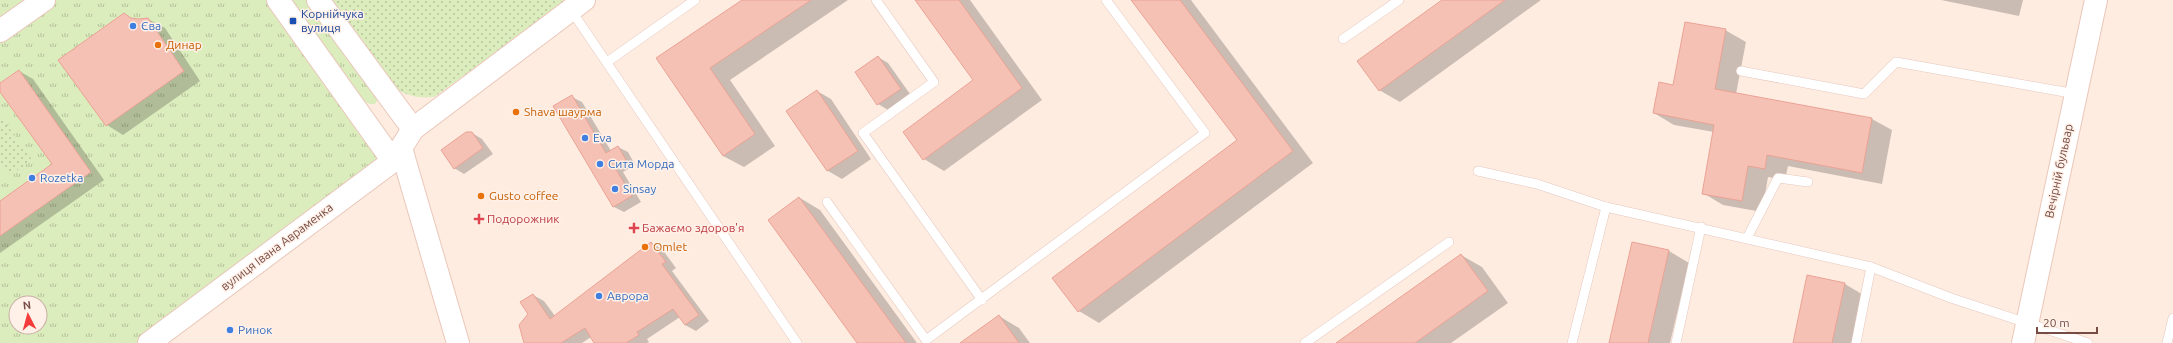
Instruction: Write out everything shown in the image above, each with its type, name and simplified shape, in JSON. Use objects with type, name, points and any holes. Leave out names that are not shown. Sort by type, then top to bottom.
[{"type":"street","points":[[0,31],[44,0]]},
{"type":"street","points":[[278,0],[397,154],[458,343]]},
{"type":"street","points":[[318,0],[413,128]]},
{"type":"street","name":"Вечірній бульвар","points":[[2023,343],[2096,0]]},
{"type":"street","name":"вулиця Івана Авраменка","points":[[149,343],[397,154],[413,128],[578,5]]},
{"type":"lane","points":[[607,62],[695,0]]},
{"type":"lane","points":[[876,0],[934,82],[863,133],[982,300]]},
{"type":"lane","points":[[827,202],[926,340],[982,300],[1205,134],[1106,0]]},
{"type":"lane","points":[[1343,39],[1399,0]]},
{"type":"lane","points":[[578,5],[607,62],[797,343]]},
{"type":"lane","points":[[1741,71],[1864,94],[1896,62],[2076,94]]},
{"type":"lane","points":[[1478,171],[1537,184],[1606,206],[1871,267],[1951,298],[2088,343]]},
{"type":"lane","points":[[1747,238],[1778,178],[1808,182]]},
{"type":"lane","points":[[1572,343],[1606,206]]},
{"type":"lane","points":[[1676,343],[1701,228]]},
{"type":"lane","points":[[1305,343],[1449,242]]},
{"type":"lane","points":[[1856,343],[1871,267]]},
{"type":"lane","points":[[2167,343],[2173,318]]},
{"type":"green space","points":[[0,0],[26,0],[0,18]]},
{"type":"green space","points":[[44,0],[278,0],[393,161],[149,343],[0,343],[0,31]]},
{"type":"green space","points":[[292,0],[309,0],[378,99],[375,104],[365,102]]},
{"type":"green space","points":[[332,0],[569,0],[434,97],[424,97],[411,96],[398,90]]},
{"type":"green space","points":[[0,115],[32,160],[9,176],[0,163]]},
{"type":"building","points":[[742,0],[811,0],[710,68],[755,134],[723,156],[656,58]]},
{"type":"building","points":[[915,0],[959,0],[1022,88],[923,160],[903,132],[973,80]]},
{"type":"building","points":[[1131,0],[1180,0],[1293,151],[1078,312],[1052,278],[1237,140]]},
{"type":"building","points":[[1442,0],[1505,0],[1379,91],[1357,61]]},
{"type":"building","points":[[124,13],[131,18],[148,18],[184,71],[106,126],[58,60]]},
{"type":"building","points":[[1685,22],[1726,29],[1715,89],[1872,118],[1862,173],[1767,155],[1765,169],[1748,166],[1742,201],[1702,194],[1714,125],[1653,113],[1659,82],[1673,85]]},
{"type":"building","points":[[878,56],[901,89],[877,105],[855,72]]},
{"type":"building","points":[[19,70],[91,172],[0,236],[0,201],[52,164],[0,92],[0,83]]},
{"type":"building","points":[[817,90],[858,151],[827,171],[786,111]]},
{"type":"building","points":[[572,95],[606,153],[618,146],[626,160],[614,166],[632,196],[613,207],[553,106]]},
{"type":"building","points":[[466,132],[472,132],[483,148],[454,169],[441,150]]},
{"type":"building","points":[[799,197],[906,343],[857,343],[768,220]]},
{"type":"building","points":[[651,242],[666,262],[662,264],[699,315],[685,325],[673,309],[637,332],[639,335],[626,343],[594,343],[585,328],[561,343],[524,343],[519,325],[528,314],[520,302],[533,294],[550,319]]},
{"type":"building","points":[[1632,242],[1669,250],[1648,343],[1609,343]]},
{"type":"building","points":[[1461,254],[1488,291],[1415,343],[1336,343]]},
{"type":"building","points":[[1807,275],[1845,283],[1832,343],[1793,343]]},
{"type":"building","points":[[999,315],[1019,343],[960,343]]},
{"type":"place","name":"Корнійчука вулиця","points":[[293,21]]},
{"type":"place","name":"Єва","points":[[133,26]]},
{"type":"place","name":"Динар","points":[[158,45]]},
{"type":"place","name":"Shava шаурма","points":[[516,112]]},
{"type":"place","name":"Eva","points":[[585,138]]},
{"type":"place","name":"Сита Морда","points":[[600,164]]},
{"type":"place","name":"Rozetka","points":[[32,178]]},
{"type":"place","name":"Sinsay","points":[[615,189]]},
{"type":"place","name":"Gusto coffee","points":[[481,196]]},
{"type":"place","name":"Подорожник","points":[[479,219]]},
{"type":"place","name":"Бажаємо здоров'я","points":[[634,228]]},
{"type":"place","name":"Omlet","points":[[645,247]]},
{"type":"place","name":"Аврора","points":[[599,296]]},
{"type":"place","name":"Ринок","points":[[230,330]]}]
